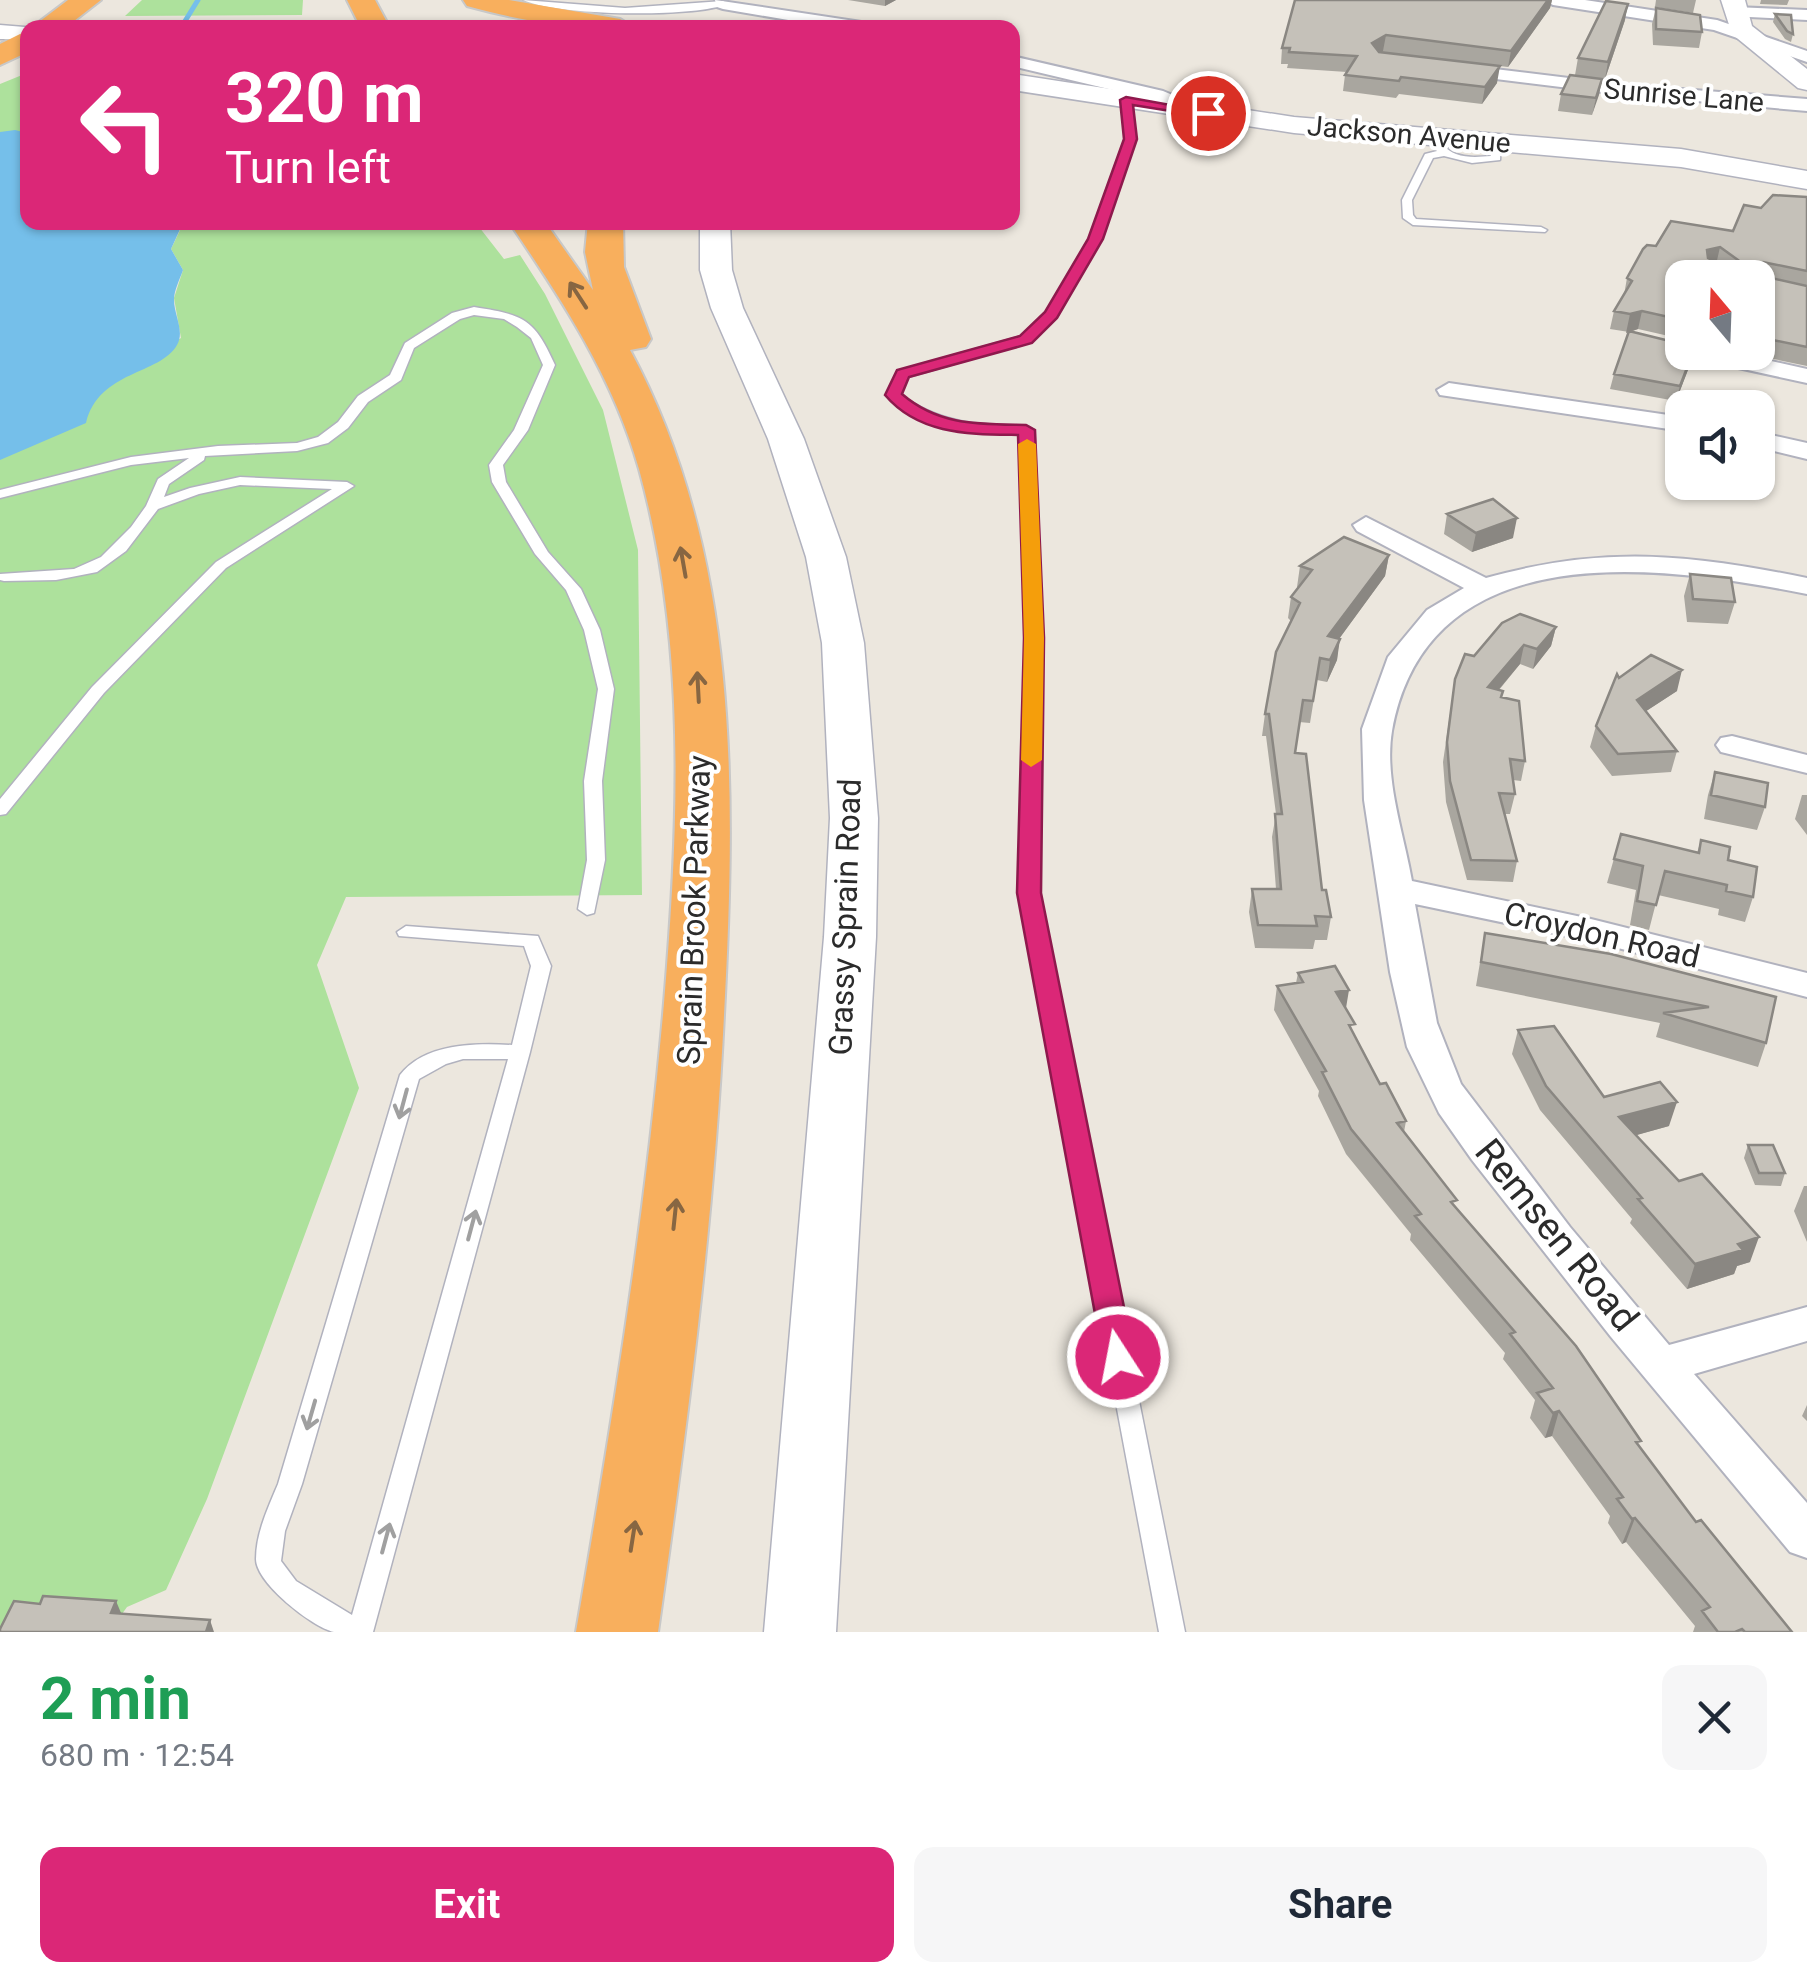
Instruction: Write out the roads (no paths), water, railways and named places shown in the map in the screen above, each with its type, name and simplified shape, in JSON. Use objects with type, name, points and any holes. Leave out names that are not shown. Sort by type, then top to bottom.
[{"type":"highway","points":[[47,20],[86,0]]},
{"type":"highway","points":[[476,0],[569,20]]},
{"type":"highway","points":[[0,56],[20,36]]},
{"type":"highway","name":"Sprain Brook Parkway","points":[[532,230],[576,291],[613,354],[646,427],[682,558],[696,663],[702,786],[687,1106],[666,1300],[618,1632]]},
{"type":"highway","points":[[605,230],[606,267],[650,384],[672,511]]},
{"type":"street","points":[[1553,0],[1696,20],[1807,56]]},
{"type":"street","points":[[723,2],[799,20]]},
{"type":"street","points":[[1734,6],[1748,35],[1807,82]]},
{"type":"street","points":[[1734,6],[1807,15]]},
{"type":"street","points":[[1020,62],[1157,95],[1208,113]]},
{"type":"street","name":"Sunrise Lane","points":[[1442,68],[1618,89],[1807,105]]},
{"type":"street","name":"Jackson Avenue","points":[[1020,83],[1438,144],[1496,141],[1680,158],[1807,180]]},
{"type":"street","points":[[1733,166],[1807,166]]},
{"type":"street","name":"Grassy Sprain Road","points":[[715,230],[716,270],[727,308],[786,439],[826,557],[843,644],[854,818],[850,938],[800,1632]]},
{"type":"street","points":[[1775,369],[1807,376]]},
{"type":"street","points":[[1449,390],[1665,422]]},
{"type":"street","points":[[1775,444],[1807,451]]},
{"type":"street","points":[[1366,525],[1482,587]]},
{"type":"street","name":"Remsen Road","points":[[1807,586],[1706,567],[1641,561],[1590,563],[1524,573],[1482,587],[1434,617],[1402,656],[1383,700],[1376,733],[1396,889],[1420,1031],[1436,1072],[1464,1119],[1539,1217],[1807,1537]]},
{"type":"street","points":[[1732,746],[1807,764]]},
{"type":"street","name":"Croydon Road","points":[[1396,889],[1591,930],[1807,985]]},
{"type":"street","points":[[1662,1366],[1807,1324]]},
{"type":"lane","points":[[528,0],[572,9],[723,2]]},
{"type":"lane","points":[[1126,100],[1130,139],[1096,239],[1052,315],[1026,339],[902,374],[894,395],[912,411],[956,429],[1026,430],[1034,638],[1029,893],[1172,1632]]},
{"type":"lane","points":[[1438,144],[1407,200],[1407,216],[1413,222],[1542,230]]},
{"type":"lane","points":[[0,494],[131,461],[213,450],[297,447],[322,440],[343,426],[363,399],[396,377],[409,346],[456,316],[474,312],[507,316],[536,336],[549,366],[521,430],[496,466],[499,482],[542,554],[573,589],[592,630],[606,689],[594,780],[596,860],[587,908]]},
{"type":"lane","points":[[4,578],[84,574],[106,564],[154,506],[164,482],[185,463],[213,450]]},
{"type":"lane","points":[[0,810],[98,690],[221,564],[347,486],[240,482],[195,491],[154,506]]},
{"type":"lane","points":[[406,932],[532,940],[540,966],[520,1052],[358,1632],[286,1589],[268,1564],[272,1530],[290,1484],[410,1075],[443,1054],[466,1050],[520,1052]]},
{"type":"water","points":[[20,131],[20,230],[180,230],[171,249],[183,270],[174,300],[179,340],[169,355],[103,393],[86,423],[0,460],[0,132]]},
{"type":"waterway","points":[[186,20],[198,0]]}]
